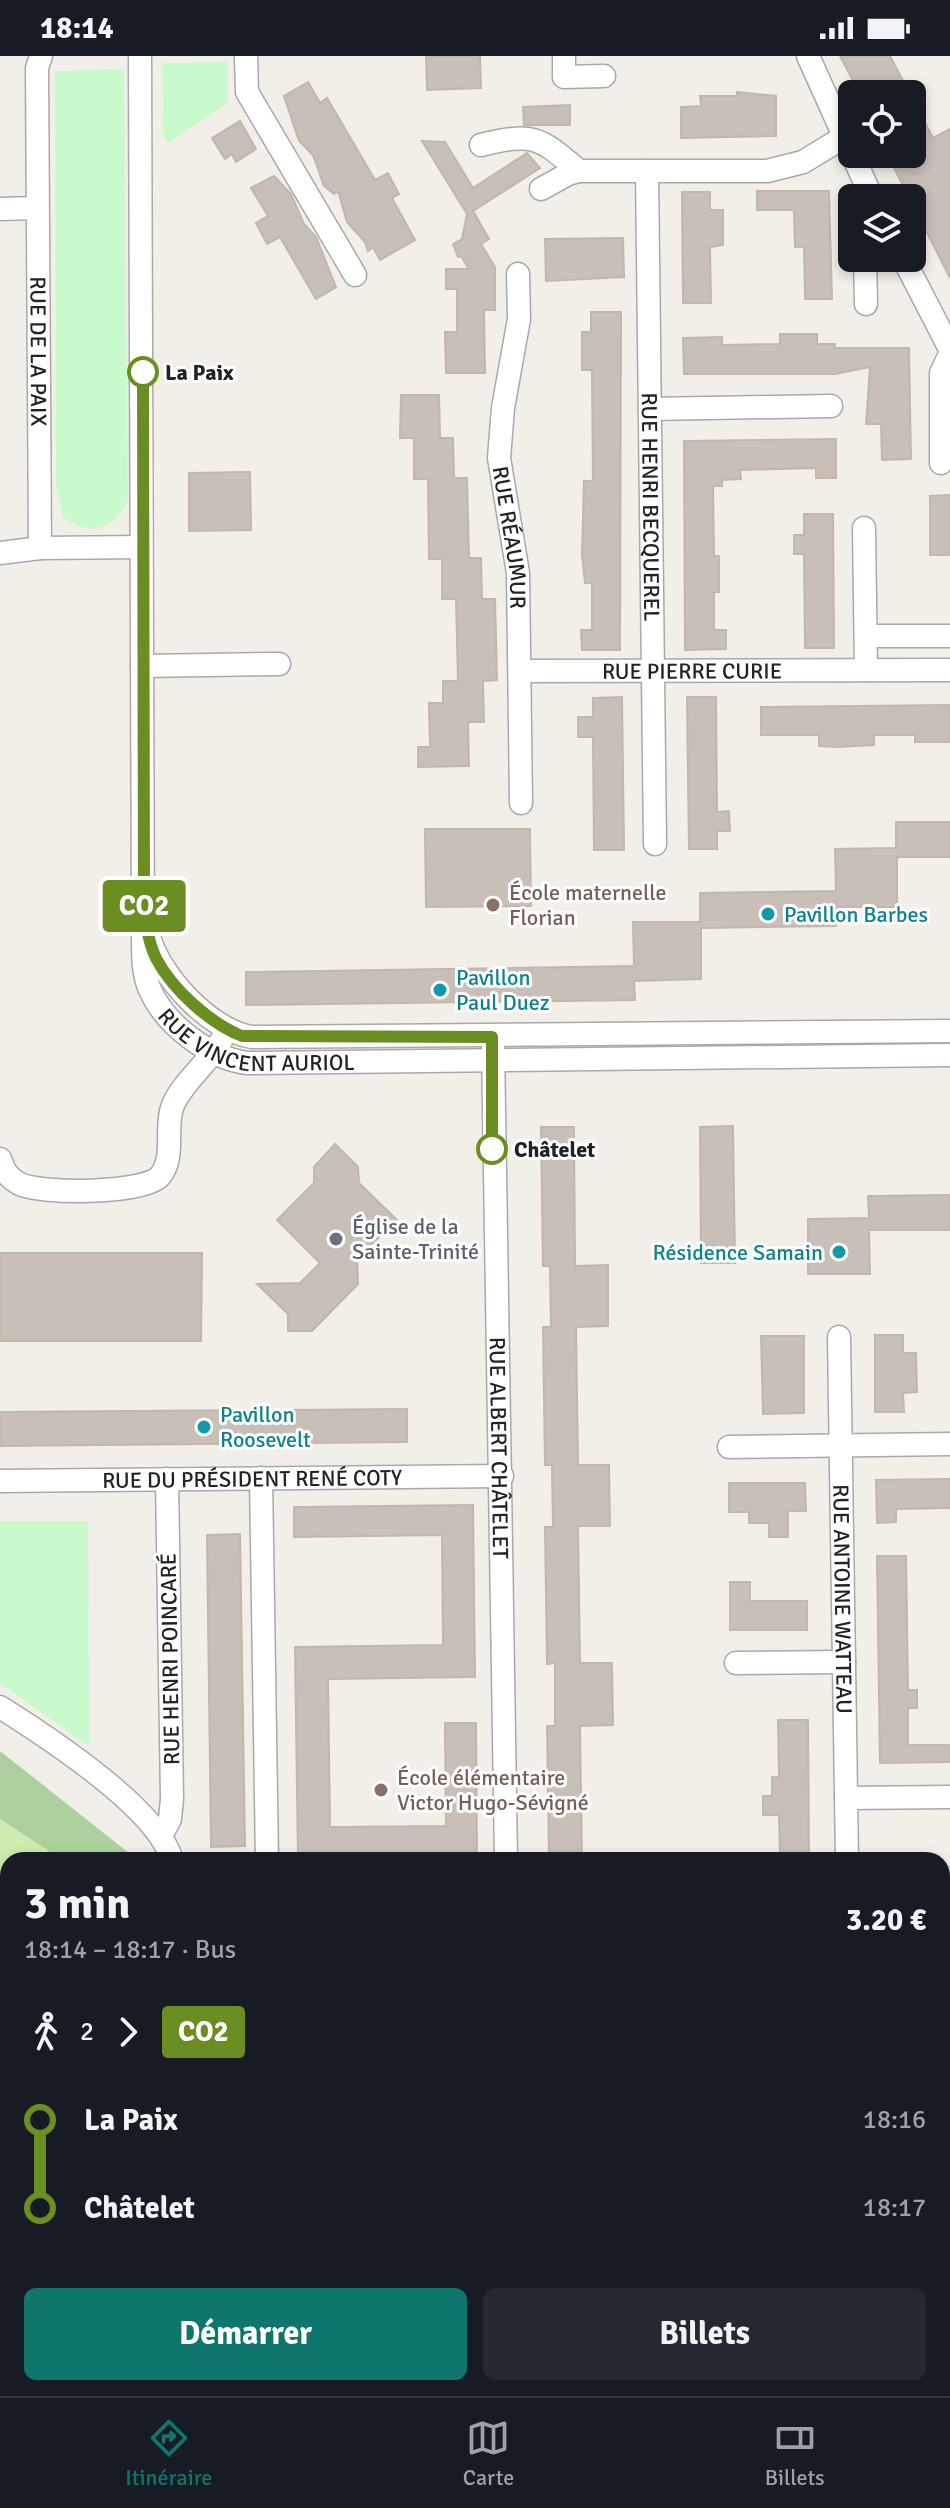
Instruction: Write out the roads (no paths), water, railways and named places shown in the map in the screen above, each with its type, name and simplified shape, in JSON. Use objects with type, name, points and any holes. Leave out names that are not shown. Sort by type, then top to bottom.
[{"type":"street","name":"RUE DE LA PAIX","points":[[40,548],[37,68],[41,56]]},
{"type":"street","points":[[140,56],[144,911]]},
{"type":"street","points":[[246,56],[247,92],[251,101],[355,275]]},
{"type":"street","points":[[564,56],[564,77],[604,76]]},
{"type":"street","points":[[808,56],[838,124]]},
{"type":"street","points":[[481,145],[514,137],[544,141],[579,171]]},
{"type":"street","points":[[541,189],[579,171],[767,171],[803,162],[838,141]]},
{"type":"street","name":"RUE HENRI BECQUEREL","points":[[647,171],[655,844]]},
{"type":"street","points":[[0,209],[37,208]]},
{"type":"street","points":[[865,272],[866,304]]},
{"type":"street","points":[[910,272],[950,352],[941,373],[941,463]]},
{"type":"street","name":"RUE RÉAUMUR","points":[[518,274],[519,319],[503,408],[499,458],[518,573],[521,803]]},
{"type":"street","points":[[650,409],[831,406]]},
{"type":"street","points":[[864,528],[866,670]]},
{"type":"street","points":[[0,553],[40,548],[141,547]]},
{"type":"street","points":[[866,636],[950,636]]},
{"type":"street","points":[[142,666],[279,664]]},
{"type":"street","name":"RUE PIERRE CURIE","points":[[520,671],[950,670]]},
{"type":"street","name":"RUE VINCENT AURIOL","points":[[144,911],[152,949],[163,971],[228,1029],[252,1037],[950,1031]]},
{"type":"street","name":"RUE VINCENT AURIOL","points":[[144,911],[143,960],[151,991],[172,1019],[214,1053],[247,1063],[950,1055]]},
{"type":"street","points":[[0,1159],[6,1175],[20,1185],[46,1190],[139,1187],[157,1180],[167,1167],[173,1104],[214,1053],[228,1029]]},
{"type":"street","name":"RUE ALBERT CHÂTELET","points":[[492,1037],[496,1381],[502,1476],[506,1852]]},
{"type":"street","name":"RUE ANTOINE WATTEAU","points":[[839,1337],[847,1852]]},
{"type":"street","points":[[729,1447],[950,1444]]},
{"type":"street","name":"RUE DU PRÉSIDENT RENÉ COTY","points":[[0,1481],[502,1476]]},
{"type":"street","points":[[261,1478],[267,1852]]},
{"type":"street","name":"RUE HENRI POINCARÉ","points":[[161,1836],[170,1819],[172,1799],[167,1479]]},
{"type":"street","points":[[736,1663],[844,1662]]},
{"type":"street","points":[[0,1707],[84,1762],[161,1836],[168,1852]]},
{"type":"street","points":[[846,1798],[950,1797]]},
{"type":"place","name":"La Paix","points":[[143,372]]},
{"type":"place","name":"École maternelle Florian","points":[[493,905]]},
{"type":"place","name":"Pavillon Barbes","points":[[768,914]]},
{"type":"place","name":"Pavillon Paul Duez","points":[[440,990]]},
{"type":"place","name":"Châtelet","points":[[492,1149]]},
{"type":"place","name":"Église de la Sainte-Trinité","points":[[336,1239]]},
{"type":"place","name":"Résidence Samain","points":[[839,1252]]},
{"type":"place","name":"Pavillon Roosevelt","points":[[204,1427]]},
{"type":"place","name":"École élémentaire Victor Hugo-Sévigné","points":[[381,1790]]}]
